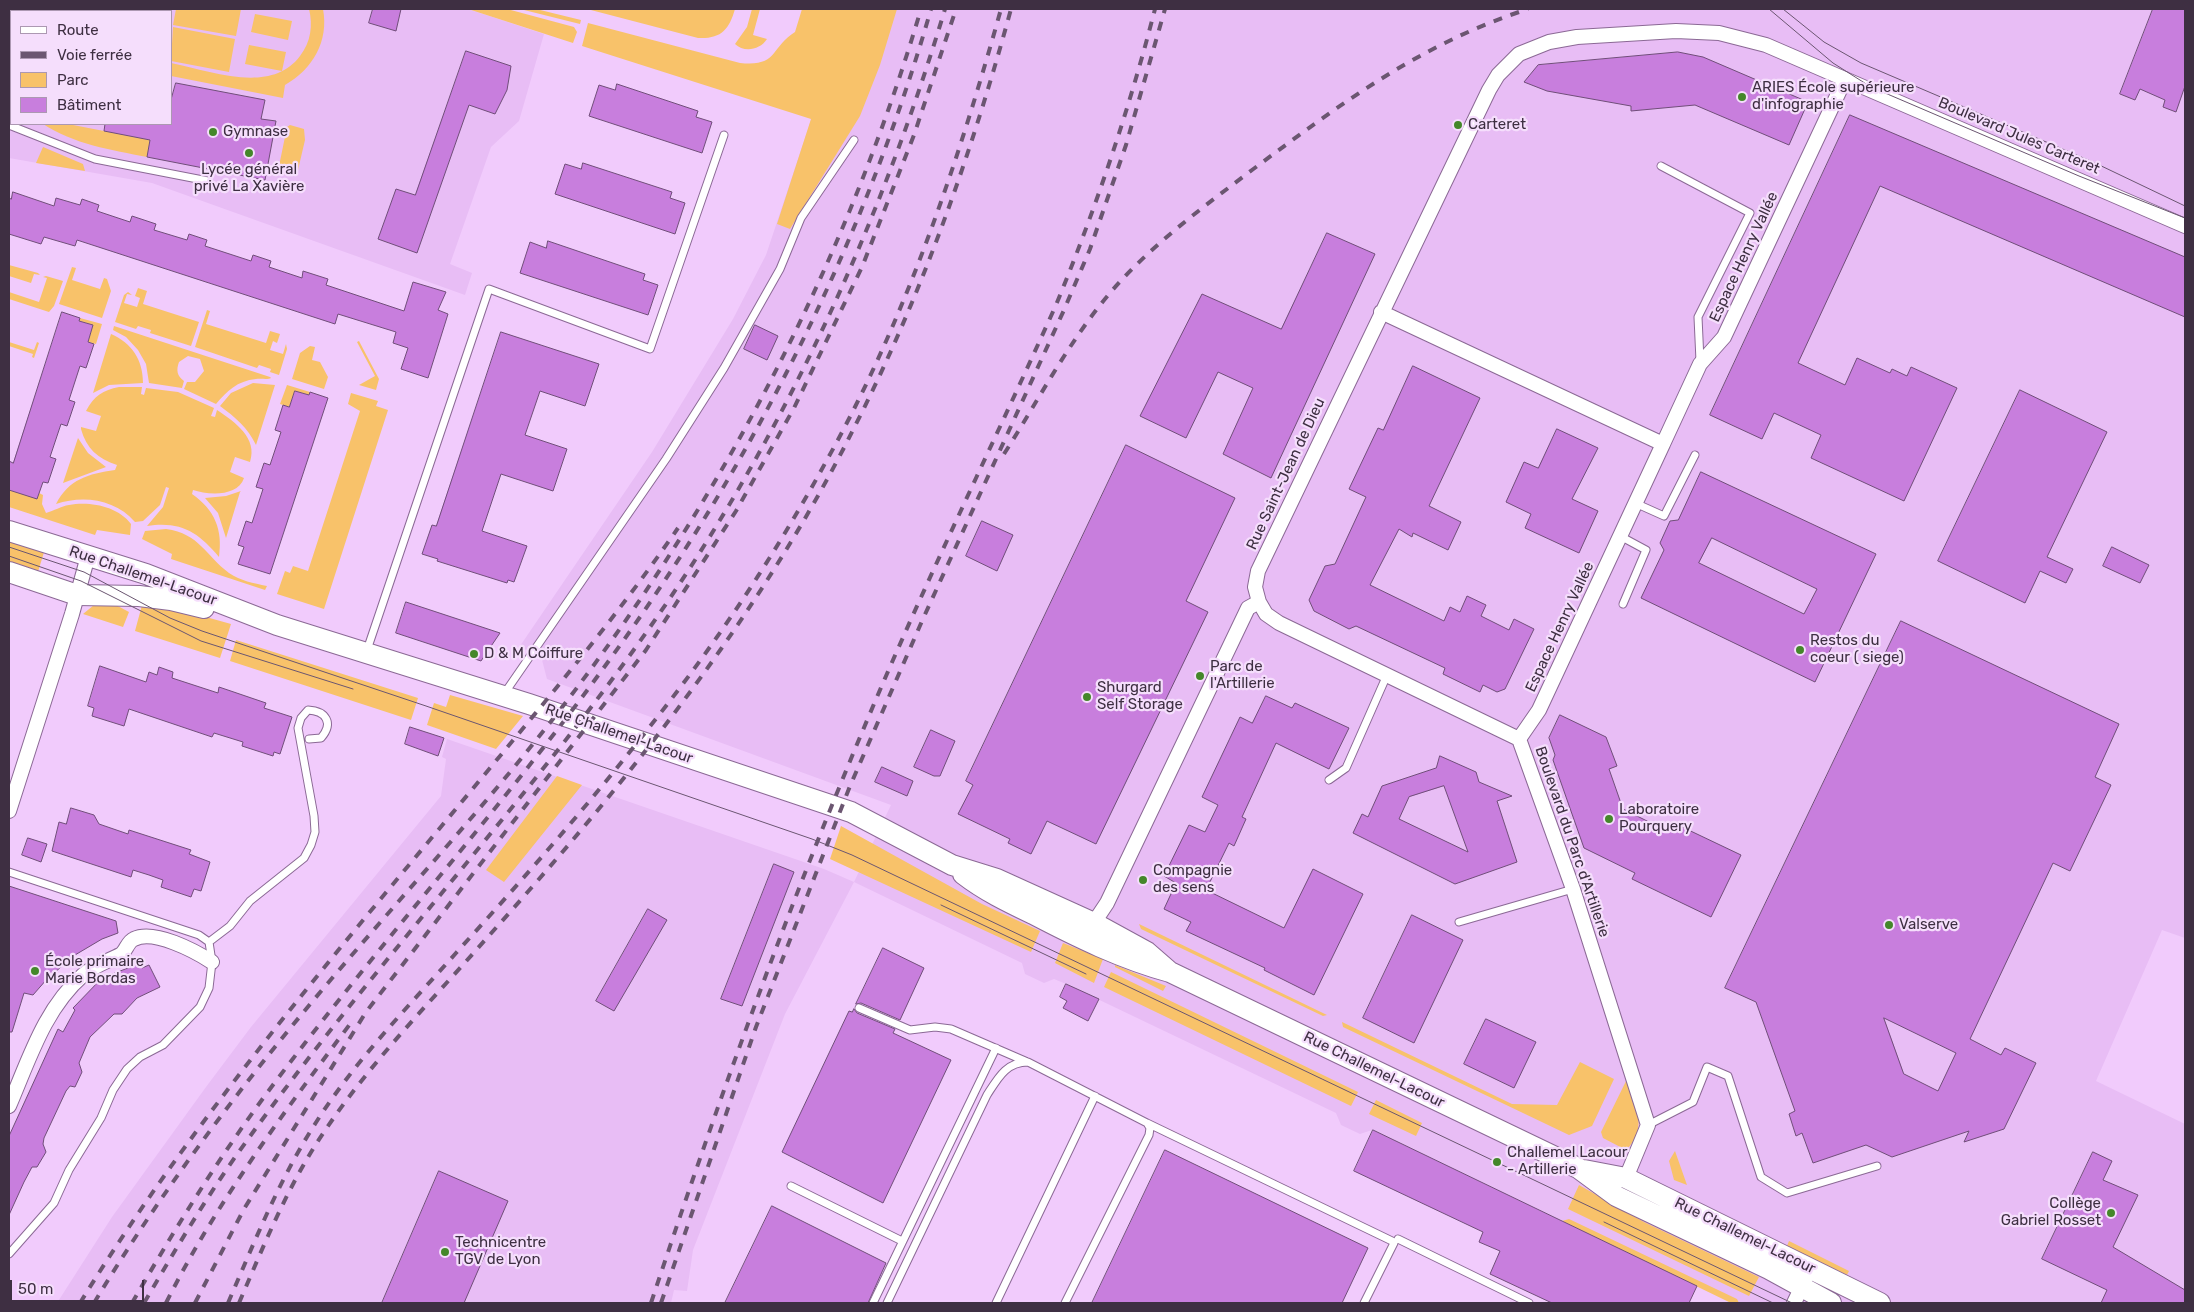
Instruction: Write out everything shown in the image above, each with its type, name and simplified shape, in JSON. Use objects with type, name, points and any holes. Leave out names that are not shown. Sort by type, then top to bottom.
[{"type":"street","name":"Boulevard Jules Carteret","points":[[1549,42],[1576,37],[1667,32],[1719,33],[1766,45],[2185,226]]},
{"type":"street","name":"Rue Saint-Jean de Dieu","points":[[1259,602],[1255,587],[1258,571],[1381,312],[1498,75],[1519,54],[1549,42]]},
{"type":"street","name":"Espace Henry Vallée","points":[[1519,739],[1539,710],[1700,364],[1724,337],[1845,79]]},
{"type":"street","points":[[1381,312],[1663,444]]},
{"type":"street","name":"Rue Challemel-Lacour","points":[[9,531],[146,574],[277,624],[502,696],[851,812],[952,865],[981,888],[1147,952],[1170,972],[1578,1168],[1616,1196],[1798,1295],[1831,1303]]},
{"type":"street","points":[[9,811],[88,556]]},
{"type":"street","name":"Rue Challemel-Lacour","points":[[9,572],[77,595],[128,595],[171,600],[277,624]]},
{"type":"street","points":[[1089,931],[1106,903],[1248,608],[1259,602]]},
{"type":"street","name":"Boulevard du Parc d'Artillerie","points":[[1259,602],[1266,614],[1279,624],[1519,739],[1573,889],[1648,1125]]},
{"type":"street","points":[[9,1106],[47,1017],[84,974],[123,954],[126,946],[134,939],[150,936],[192,949],[212,962]]},
{"type":"street","points":[[1626,1178],[1648,1125]]},
{"type":"street","name":"Rue Challemel-Lacour","points":[[1578,1168],[1626,1178],[1880,1303]]},
{"type":"street","points":[[1798,1295],[1811,1269]]},
{"type":"lane","points":[[9,125],[95,159],[208,181]]},
{"type":"lane","points":[[366,653],[489,289],[650,349],[724,135]]},
{"type":"lane","points":[[502,696],[666,459],[724,368],[780,269],[801,218],[854,140]]},
{"type":"lane","points":[[1661,166],[1750,213],[1698,317],[1700,364]]},
{"type":"lane","points":[[1635,503],[1664,516],[1695,455]]},
{"type":"lane","points":[[1620,536],[1646,550],[1622,604]]},
{"type":"lane","points":[[1329,780],[1346,768],[1387,675]]},
{"type":"lane","points":[[209,942],[230,926],[250,901],[304,858],[311,845],[315,832],[314,816],[298,728],[301,718],[308,710],[318,710],[326,716],[328,722],[326,732],[321,738],[309,739]]},
{"type":"lane","points":[[9,872],[199,935],[209,942],[212,962],[209,988],[200,1007],[163,1045],[140,1058],[127,1069],[113,1090],[101,1118],[69,1170],[54,1203],[9,1254]]},
{"type":"lane","points":[[1460,922],[1573,889]]},
{"type":"lane","points":[[859,1008],[902,1028],[916,1031],[942,1027],[1028,1062],[1147,1123],[1530,1303]]},
{"type":"lane","points":[[873,1303],[996,1048]]},
{"type":"lane","points":[[887,1303],[987,1095],[1009,1066],[1019,1062],[1028,1062]]},
{"type":"lane","points":[[1648,1125],[1694,1102],[1707,1067],[1728,1076],[1761,1177],[1787,1193],[1877,1166]]},
{"type":"lane","points":[[996,1303],[1095,1096]]},
{"type":"lane","points":[[1065,1303],[1149,1135],[1150,1128],[1147,1123]]},
{"type":"lane","points":[[791,1186],[902,1241]]},
{"type":"lane","points":[[1364,1303],[1395,1241]]},
{"type":"shaded area","name":"Lycée général privé La Xavière","points":[[9,9],[468,9],[544,34],[519,121],[491,147],[450,264],[472,273],[465,295],[152,183],[9,158]]},
{"type":"shaded area","points":[[848,9],[2185,9],[2185,938],[2162,930],[2096,1081],[2185,1124],[2185,1303],[1734,1303],[1377,1132],[1372,1130],[1360,1134],[1341,1125],[1336,1113],[1066,984],[1054,979],[1044,983],[1025,974],[1022,963],[854,882],[891,805],[547,679],[542,660],[520,646],[652,452],[733,319],[766,255]]},
{"type":"shaded area","points":[[447,739],[824,869],[854,882],[785,1014],[693,1250],[687,1291],[674,1290],[671,1303],[57,1303],[112,1217],[251,1027],[441,796],[446,759],[442,757]]},
{"type":"green space","points":[[73,9],[168,9],[168,10]]},
{"type":"green space","points":[[176,9],[241,9],[236,36],[173,25]]},
{"type":"green space","points":[[309,9],[323,9],[324,32],[317,53],[304,71],[285,85],[283,98],[172,76],[172,63],[222,75],[257,77],[273,75],[288,68],[304,51],[309,39],[311,21]]},
{"type":"green space","points":[[468,9],[507,9],[574,27],[577,32],[573,43]]},
{"type":"green space","points":[[520,9],[536,9],[581,20],[580,24]]},
{"type":"green space","points":[[587,9],[735,9],[730,23],[723,32],[713,37],[698,38]]},
{"type":"green space","points":[[752,9],[760,9],[753,35],[767,39],[756,48],[743,49],[735,44],[747,27]]},
{"type":"green space","points":[[802,9],[897,9],[880,65],[860,116],[790,229],[777,224],[811,119],[582,46],[588,23],[740,63],[761,62],[768,59],[795,32]]},
{"type":"green space","points":[[255,14],[292,21],[288,40],[251,32]]},
{"type":"green space","points":[[173,27],[235,39],[229,72],[172,61]]},
{"type":"green space","points":[[249,45],[286,52],[282,71],[245,64]]},
{"type":"green space","points":[[45,125],[73,125],[150,140],[147,157],[107,149],[67,137]]},
{"type":"green space","points":[[290,125],[304,129],[305,140],[298,170],[289,175],[278,171],[287,127]]},
{"type":"green space","points":[[43,147],[83,164],[85,171],[36,163]]},
{"type":"green space","points":[[9,265],[40,275],[34,274],[31,283],[9,276]]},
{"type":"green space","points":[[72,267],[76,268],[72,280],[100,289],[104,278],[107,279],[111,291],[102,318],[59,304]]},
{"type":"green space","points":[[46,276],[63,281],[54,306],[49,312],[9,299],[9,292],[39,302],[47,278],[43,277]]},
{"type":"green space","points":[[138,288],[147,291],[143,304],[199,322],[191,346],[150,333],[151,330],[138,326],[136,329],[115,322],[124,295],[128,292],[132,295],[127,294],[124,303],[137,307],[140,298],[135,296]]},
{"type":"green space","points":[[207,310],[210,311],[206,324],[266,343],[270,331],[280,334],[277,343],[273,341],[270,350],[283,354],[286,344],[287,349],[279,375],[270,372],[271,369],[259,365],[257,368],[195,347]]},
{"type":"green space","points":[[80,318],[102,324],[96,344],[88,342],[93,325],[79,321]]},
{"type":"green space","points":[[114,326],[271,378],[249,380],[238,384],[228,391],[216,404],[184,389],[187,382],[195,382],[204,371],[200,359],[188,356],[179,362],[178,373],[184,381],[182,388],[149,383],[146,364],[138,350],[126,337],[113,330]]},
{"type":"green space","points":[[111,334],[125,342],[135,353],[141,367],[143,383],[109,385],[93,393]]},
{"type":"green space","points":[[359,341],[379,379],[376,390],[359,385],[375,376],[357,342]]},
{"type":"green space","points":[[9,342],[34,350],[37,342],[39,343],[34,358],[32,357],[33,354],[9,346]]},
{"type":"green space","points":[[310,346],[315,347],[312,360],[320,362],[328,377],[324,389],[292,379],[300,353]]},
{"type":"green space","points":[[253,383],[275,385],[256,445],[241,423],[220,406],[231,393]]},
{"type":"green space","points":[[287,385],[310,392],[309,395],[295,391],[289,407],[280,404]]},
{"type":"green space","points":[[119,387],[142,387],[141,394],[144,395],[146,388],[178,392],[214,408],[211,416],[215,417],[217,410],[237,425],[248,438],[252,453],[250,462],[235,457],[230,472],[244,478],[236,489],[222,493],[206,493],[193,490],[192,494],[200,500],[216,521],[220,538],[219,557],[204,541],[188,530],[170,525],[147,526],[163,507],[169,488],[166,487],[160,505],[143,521],[135,522],[118,508],[98,501],[77,500],[56,504],[73,483],[96,473],[115,470],[117,465],[104,460],[86,442],[81,427],[96,431],[101,416],[86,411],[92,401],[100,394]]},
{"type":"green space","points":[[351,393],[378,401],[376,406],[388,410],[324,609],[277,594],[285,571],[290,573],[293,566],[308,571],[360,411],[348,404]]},
{"type":"green space","points":[[78,438],[88,453],[106,467],[63,483]]},
{"type":"green space","points":[[9,490],[37,498],[39,493],[43,495],[42,504],[46,513],[63,506],[77,504],[103,506],[119,513],[131,524],[130,535],[97,530],[95,535],[9,507]]},
{"type":"green space","points":[[241,491],[226,538],[218,513],[205,498],[226,496]]},
{"type":"green space","points":[[166,529],[187,535],[195,540],[229,573],[243,580],[267,586],[265,590],[171,559],[172,554],[142,539],[145,531]]},
{"type":"green space","points":[[9,538],[45,549],[37,575],[9,566]]},
{"type":"green space","points":[[114,604],[129,612],[123,627],[83,614],[94,605]]},
{"type":"green space","points":[[142,605],[188,612],[231,624],[220,658],[135,631]]},
{"type":"green space","points":[[236,640],[418,698],[411,720],[230,661]]},
{"type":"green space","points":[[450,695],[523,716],[496,749],[427,725],[434,703],[446,707]]},
{"type":"green space","points":[[557,776],[582,785],[504,882],[486,870]]},
{"type":"green space","points":[[841,826],[982,904],[1040,931],[1031,952],[830,859]]},
{"type":"green space","points":[[1139,924],[1327,1015],[1323,1016],[1141,929]]},
{"type":"green space","points":[[1063,943],[1103,959],[1094,983],[1055,963]]},
{"type":"green space","points":[[1115,965],[1166,986],[1163,991],[1115,967]]},
{"type":"green space","points":[[1111,972],[1358,1092],[1351,1106],[1104,987]]},
{"type":"green space","points":[[1342,1022],[1512,1104],[1557,1105],[1580,1062],[1614,1079],[1592,1126],[1569,1135],[1343,1027]]},
{"type":"green space","points":[[1628,1077],[1637,1106],[1639,1124],[1633,1142],[1626,1150],[1603,1138],[1601,1132]]},
{"type":"green space","points":[[1376,1100],[1422,1123],[1416,1136],[1369,1114]]},
{"type":"green space","points":[[1675,1151],[1687,1185],[1674,1180],[1669,1161]]},
{"type":"green space","points":[[1579,1185],[1644,1222],[1759,1277],[1749,1296],[1568,1209]]},
{"type":"green space","points":[[1569,1219],[1737,1299],[1739,1303],[1731,1303],[1562,1221]]},
{"type":"green space","points":[[1789,1241],[1849,1271],[1847,1275],[1787,1246]]},
{"type":"building","points":[[373,9],[401,9],[396,31],[369,23]]},
{"type":"building","points":[[2153,9],[2185,9],[2185,86],[2176,112],[2163,107],[2165,100],[2140,89],[2135,100],[2120,94]]},
{"type":"building","points":[[466,51],[511,66],[507,90],[495,114],[469,105],[417,253],[378,239],[396,189],[415,195]]},
{"type":"building","points":[[1678,52],[1703,57],[1808,102],[1789,145],[1695,105],[1631,111],[1631,106],[1547,91],[1524,82],[1538,65]]},
{"type":"building","name":"Gymnase","points":[[176,83],[265,100],[261,119],[276,121],[265,180],[147,157],[150,140],[104,131],[105,125],[172,125],[172,97]]},
{"type":"building","points":[[617,84],[698,111],[696,117],[712,122],[702,153],[589,116],[599,85],[615,90]]},
{"type":"building","points":[[1850,115],[2185,257],[2185,317],[1880,186],[1798,363],[1845,385],[1857,358],[1890,373],[1892,369],[1907,376],[1911,367],[1957,388],[1904,501],[1811,458],[1821,435],[1774,413],[1762,439],[1710,415]]},
{"type":"building","points":[[583,163],[672,192],[670,198],[685,203],[675,234],[555,194],[565,164],[581,169]]},
{"type":"building","points":[[13,192],[54,206],[56,198],[80,205],[82,199],[99,205],[97,211],[130,222],[132,216],[156,224],[154,230],[187,240],[189,234],[207,240],[205,246],[251,261],[253,255],[271,261],[269,267],[302,278],[303,271],[328,279],[326,285],[404,311],[413,282],[446,292],[438,310],[448,314],[428,378],[401,369],[408,348],[393,343],[396,332],[338,314],[335,324],[77,240],[75,246],[44,237],[41,244],[9,234],[9,198],[11,199]]},
{"type":"building","points":[[1327,233],[1375,254],[1271,478],[1223,454],[1253,388],[1218,372],[1186,438],[1140,416],[1202,294],[1281,329]]},
{"type":"building","points":[[548,241],[645,274],[643,280],[658,285],[648,315],[520,273],[530,242],[546,248]]},
{"type":"building","points":[[62,312],[80,318],[79,321],[93,325],[88,342],[94,344],[86,368],[80,366],[69,400],[75,402],[67,426],[61,424],[50,457],[56,459],[48,483],[43,482],[37,499],[9,490],[9,461],[13,463]]},
{"type":"building","points":[[755,325],[778,336],[767,360],[744,349]]},
{"type":"building","points":[[501,332],[599,364],[585,406],[540,391],[525,435],[567,449],[553,491],[501,474],[482,531],[527,546],[514,582],[508,580],[507,583],[437,561],[438,559],[422,554],[432,525],[436,526]]},
{"type":"building","points":[[1413,366],[1480,398],[1429,506],[1461,522],[1448,550],[1413,533],[1412,537],[1399,529],[1370,585],[1444,621],[1450,607],[1460,612],[1467,596],[1486,605],[1481,616],[1509,630],[1514,619],[1534,629],[1505,689],[1497,692],[1483,685],[1480,692],[1443,674],[1445,668],[1356,626],[1349,629],[1314,611],[1309,600],[1325,566],[1335,564],[1366,497],[1349,489],[1378,428],[1383,430]]},
{"type":"building","points":[[2020,390],[2107,432],[2047,557],[2073,569],[2066,583],[2040,571],[2025,603],[1938,561]]},
{"type":"building","points":[[295,391],[309,395],[310,392],[328,398],[270,574],[238,564],[244,547],[238,545],[246,521],[252,523],[263,489],[256,487],[264,463],[270,465],[281,432],[275,430],[283,405],[289,407]]},
{"type":"building","points":[[1557,429],[1598,448],[1572,499],[1598,511],[1579,553],[1525,528],[1531,514],[1506,502],[1524,462],[1538,468]]},
{"type":"building","name":"Shurgard Self Storage","points":[[1126,445],[1235,498],[1186,601],[1208,612],[1096,844],[1047,821],[1031,854],[1008,843],[1010,839],[958,814],[973,785],[966,781]]},
{"type":"building","points":[[1701,472],[1876,554],[1815,682],[1641,598],[1664,550],[1660,543],[1670,521],[1678,520]],"holes":[[[1712,538],[1817,589],[1804,614],[1699,563]]]},
{"type":"building","points":[[982,521],[1013,535],[997,571],[966,556]]},
{"type":"building","points":[[2112,547],[2149,565],[2140,583],[2103,566]]},
{"type":"building","points":[[406,602],[500,633],[481,661],[396,633]]},
{"type":"building","name":"Valserve","points":[[1901,621],[2119,724],[2095,777],[2111,785],[2070,871],[2053,863],[1970,1039],[2001,1055],[2005,1048],[2036,1063],[2004,1129],[1964,1142],[1969,1131],[1892,1157],[1866,1145],[1813,1163],[1802,1133],[1796,1136],[1789,1114],[1795,1111],[1756,1002],[1725,988]],"holes":[[[1884,1018],[1956,1053],[1938,1091],[1904,1074]]]},
{"type":"building","points":[[100,666],[146,682],[149,672],[157,675],[159,667],[173,672],[172,678],[218,693],[219,687],[266,703],[264,708],[292,717],[280,754],[274,752],[273,756],[242,746],[243,742],[214,733],[212,737],[129,709],[124,726],[92,716],[94,708],[88,706]]},
{"type":"building","points":[[1266,696],[1292,708],[1295,703],[1349,728],[1329,769],[1276,743],[1242,817],[1246,819],[1234,846],[1229,843],[1206,890],[1284,928],[1313,869],[1363,894],[1314,995],[1264,970],[1265,968],[1186,931],[1191,922],[1164,909],[1176,883],[1164,876],[1189,825],[1205,832],[1218,805],[1202,797],[1240,717],[1252,723]]},
{"type":"building","name":"Laboratoire Pourquery","points":[[1560,715],[1606,737],[1617,766],[1609,769],[1623,809],[1657,826],[1662,823],[1674,830],[1678,825],[1741,855],[1711,917],[1632,879],[1635,873],[1584,848],[1553,760],[1555,755],[1549,738]]},
{"type":"building","points":[[410,727],[444,738],[438,756],[405,744]]},
{"type":"building","points":[[931,730],[955,741],[940,776],[934,776],[914,767]]},
{"type":"building","points":[[1440,756],[1476,772],[1479,782],[1512,796],[1497,801],[1517,862],[1455,884],[1353,833],[1362,814],[1368,817],[1382,786],[1436,768]],"holes":[[[1444,786],[1468,852],[1399,819],[1409,797]]]},
{"type":"building","points":[[882,767],[913,781],[907,796],[875,782]]},
{"type":"building","points":[[71,808],[94,815],[99,824],[128,834],[129,830],[191,850],[189,854],[210,862],[201,891],[194,889],[191,897],[161,887],[163,880],[149,875],[133,870],[131,877],[52,851],[59,822],[66,824]]},
{"type":"building","points":[[28,838],[47,844],[41,862],[22,855]]},
{"type":"building","points":[[774,864],[794,872],[742,1006],[721,999]]},
{"type":"building","name":"École primaire Marie Bordas","points":[[9,886],[116,921],[118,933],[102,939],[75,955],[47,979],[33,995],[24,993],[12,1032],[9,1032]]},
{"type":"building","points":[[648,909],[667,920],[614,1011],[596,1001]]},
{"type":"building","points":[[1412,915],[1463,940],[1414,1043],[1363,1018]]},
{"type":"building","points":[[883,948],[924,968],[900,1020],[861,1003],[856,1004]]},
{"type":"building","points":[[140,964],[142,968],[149,965],[160,987],[137,998],[122,1014],[114,1014],[90,1037],[79,1063],[82,1072],[75,1087],[70,1086],[66,1091],[44,1138],[43,1144],[46,1152],[37,1167],[32,1167],[9,1215],[9,1136],[58,1029],[63,1032],[75,1010],[73,1008],[102,978]]},
{"type":"building","points":[[1066,984],[1099,999],[1088,1021],[1063,1008],[1067,1001],[1060,997]]},
{"type":"building","points":[[854,1009],[857,1013],[895,1029],[893,1033],[951,1060],[883,1203],[782,1152],[849,1011],[852,1012]]},
{"type":"building","points":[[1486,1019],[1536,1042],[1514,1088],[1464,1064]]},
{"type":"building","points":[[1373,1130],[1697,1286],[1689,1303],[1552,1303],[1490,1274],[1500,1251],[1479,1242],[1483,1232],[1354,1171]]},
{"type":"building","points":[[1165,1150],[1368,1248],[1342,1303],[1092,1303]]},
{"type":"building","points":[[2093,1152],[2112,1161],[2103,1180],[2138,1195],[2113,1247],[2185,1290],[2185,1303],[2101,1303],[2107,1290],[2042,1259]]},
{"type":"building","name":"Technicentre TGV de Lyon","points":[[439,1171],[508,1201],[464,1303],[382,1303]]},
{"type":"building","points":[[772,1206],[886,1263],[868,1303],[725,1303]]},
{"type":"tram line","points":[[1769,9],[1833,63],[1871,87],[2079,176],[2185,218]]},
{"type":"tram line","points":[[1783,9],[1824,42],[1861,63],[2093,162],[2185,206]]},
{"type":"tram line","points":[[9,547],[84,572],[170,618],[202,631],[812,839],[852,855],[1792,1303]]},
{"type":"tram line","points":[[9,556],[81,581],[201,641],[353,689]]},
{"type":"tram line","points":[[941,905],[1086,974]]},
{"type":"tram line","points":[[1604,1222],[1773,1303]]},
{"type":"railway","points":[[94,1303],[175,1179],[234,1099],[296,1021],[545,729],[607,648],[664,563],[718,476],[768,387],[813,295],[854,201],[890,106],[921,9]]},
{"type":"railway","points":[[132,1303],[202,1188],[259,1104],[362,971],[490,815],[573,709],[664,581],[713,505],[758,426],[800,346],[839,263],[873,180],[904,95],[931,9]]},
{"type":"railway","points":[[144,1303],[213,1190],[238,1153],[336,1024],[590,709],[638,644],[688,571],[735,496],[778,418],[818,339],[854,259],[888,177],[945,9]]},
{"type":"railway","points":[[195,1303],[244,1209],[366,1012],[646,650],[736,511],[794,408],[862,267],[914,135],[956,9]]},
{"type":"railway","points":[[228,1303],[257,1235],[290,1167],[330,1101],[382,1036],[533,867],[631,750],[679,689],[725,625],[789,526],[856,405],[906,295],[948,182],[1001,9]]},
{"type":"railway","points":[[239,1303],[267,1237],[288,1194],[311,1152],[339,1110],[390,1047],[550,867],[635,764],[697,683],[782,557],[833,469],[903,324],[944,221],[980,116],[1011,9]]},
{"type":"railway","points":[[651,1303],[702,1152],[756,1002],[843,778],[918,604],[1071,269],[1123,121],[1155,9]]},
{"type":"railway","points":[[661,1303],[756,1027],[850,786],[922,621],[1090,249],[1126,145],[1165,9]]},
{"type":"railway","points":[[1004,454],[1067,351],[1095,312],[1126,275],[1160,243],[1214,198],[1285,145],[1383,78],[1452,40],[1489,23],[1528,9]]},
{"type":"railway","points":[[80,1303],[174,1163],[275,1028],[587,650],[678,528]]},
{"type":"railway","points":[[166,1303],[207,1229],[253,1157],[353,1020]]},
{"type":"place","name":"ARIES École supérieure d'infographie","points":[[1742,97]]},
{"type":"place","name":"Carteret","points":[[1458,125]]},
{"type":"place","name":"Gymnase","points":[[213,132]]},
{"type":"place","name":"Lycée général privé La Xavière","points":[[249,153]]},
{"type":"place","name":"Restos du coeur ( siege)","points":[[1800,650]]},
{"type":"place","name":"D & M Coiffure","points":[[474,654]]},
{"type":"place","name":"Parc de l'Artillerie","points":[[1200,676]]},
{"type":"place","name":"Shurgard Self Storage","points":[[1087,697]]},
{"type":"place","name":"Laboratoire Pourquery","points":[[1609,819]]},
{"type":"place","name":"Compagnie des sens","points":[[1143,880]]},
{"type":"place","name":"Valserve","points":[[1889,925]]},
{"type":"place","name":"École primaire Marie Bordas","points":[[35,971]]},
{"type":"place","name":"Challemel Lacour - Artillerie","points":[[1497,1162]]},
{"type":"place","name":"Collège Gabriel Rosset","points":[[2111,1213]]},
{"type":"place","name":"Technicentre TGV de Lyon","points":[[445,1252]]}]
